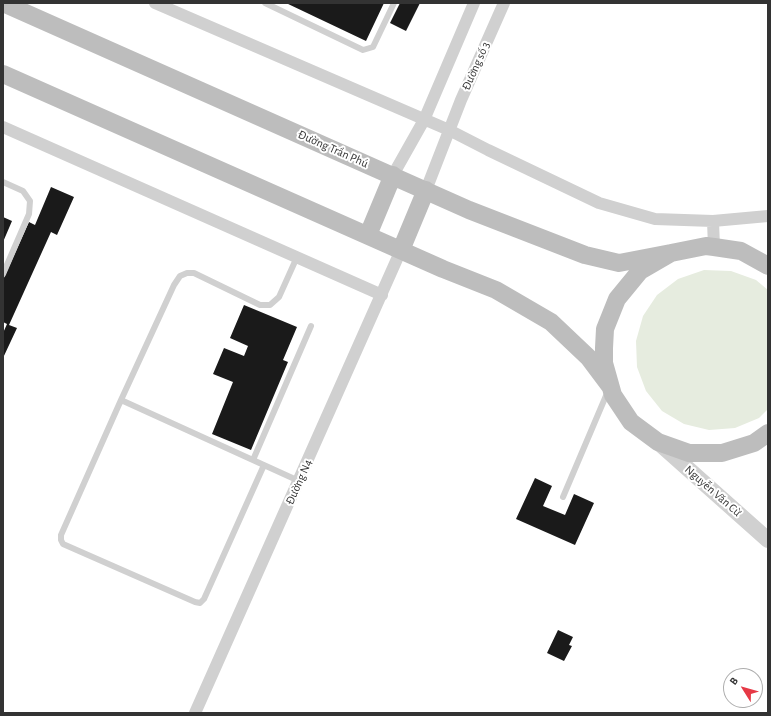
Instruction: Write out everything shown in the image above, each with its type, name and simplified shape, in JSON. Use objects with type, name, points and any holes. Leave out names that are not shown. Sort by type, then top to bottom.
[{"type":"main road","name":"Đường Trần Phú","points":[[3,3],[470,210],[584,255],[619,263],[706,246],[741,251],[764,262]]},
{"type":"main road","points":[[3,74],[401,250],[496,290],[551,322],[589,358],[610,386]]},
{"type":"main road","points":[[368,235],[393,175]]},
{"type":"main road","points":[[401,250],[426,190]]},
{"type":"main road","points":[[671,253],[640,271],[617,298],[605,330],[604,348],[604,363],[613,394],[631,422],[658,442],[689,453],[722,453],[754,443],[768,433]]},
{"type":"street","points":[[155,3],[449,130],[599,203],[655,219],[713,221],[768,216]]},
{"type":"street","points":[[393,175],[424,120],[474,3]]},
{"type":"street","name":"Đường số 3","points":[[426,190],[474,70],[504,3]]},
{"type":"street","points":[[3,127],[382,295]]},
{"type":"street","points":[[713,221],[714,247]]},
{"type":"street","name":"Đường N4","points":[[195,713],[401,250]]},
{"type":"street","name":"Nguyễn Văn Cừ","points":[[658,442],[768,540]]},
{"type":"lane","points":[[265,3],[363,50],[373,47],[394,3]]},
{"type":"lane","points":[[3,182],[23,191],[30,201],[29,214],[3,274]]},
{"type":"lane","points":[[264,465],[204,599],[200,602],[195,602],[63,544],[61,540],[61,535],[121,400],[174,284],[180,276],[187,273],[194,273],[260,305],[270,305],[279,297],[297,258]]},
{"type":"lane","points":[[252,460],[311,326]]},
{"type":"lane","points":[[564,497],[610,386]]},
{"type":"lane","points":[[121,400],[299,481]]},
{"type":"shaded area","points":[[704,270],[731,271],[756,280],[768,290],[768,409],[759,418],[735,428],[709,430],[684,424],[662,411],[646,391],[637,367],[636,341],[643,316],[657,295],[678,279]]},
{"type":"building","points":[[286,3],[384,3],[366,41]]},
{"type":"building","points":[[400,3],[420,3],[406,31],[390,23]]},
{"type":"building","points":[[51,187],[74,197],[57,235],[51,232],[9,325],[17,328],[3,358],[3,333],[7,324],[3,322],[3,280],[29,222],[35,225]]},
{"type":"building","points":[[3,217],[12,221],[3,242]]},
{"type":"building","points":[[244,305],[297,327],[283,360],[288,362],[251,450],[212,434],[233,382],[213,374],[224,348],[244,356],[248,346],[230,338]]},
{"type":"building","points":[[535,478],[552,486],[543,506],[565,515],[574,494],[594,503],[575,545],[516,519]]},
{"type":"building","points":[[558,630],[573,637],[569,645],[572,646],[564,661],[547,653]]}]
